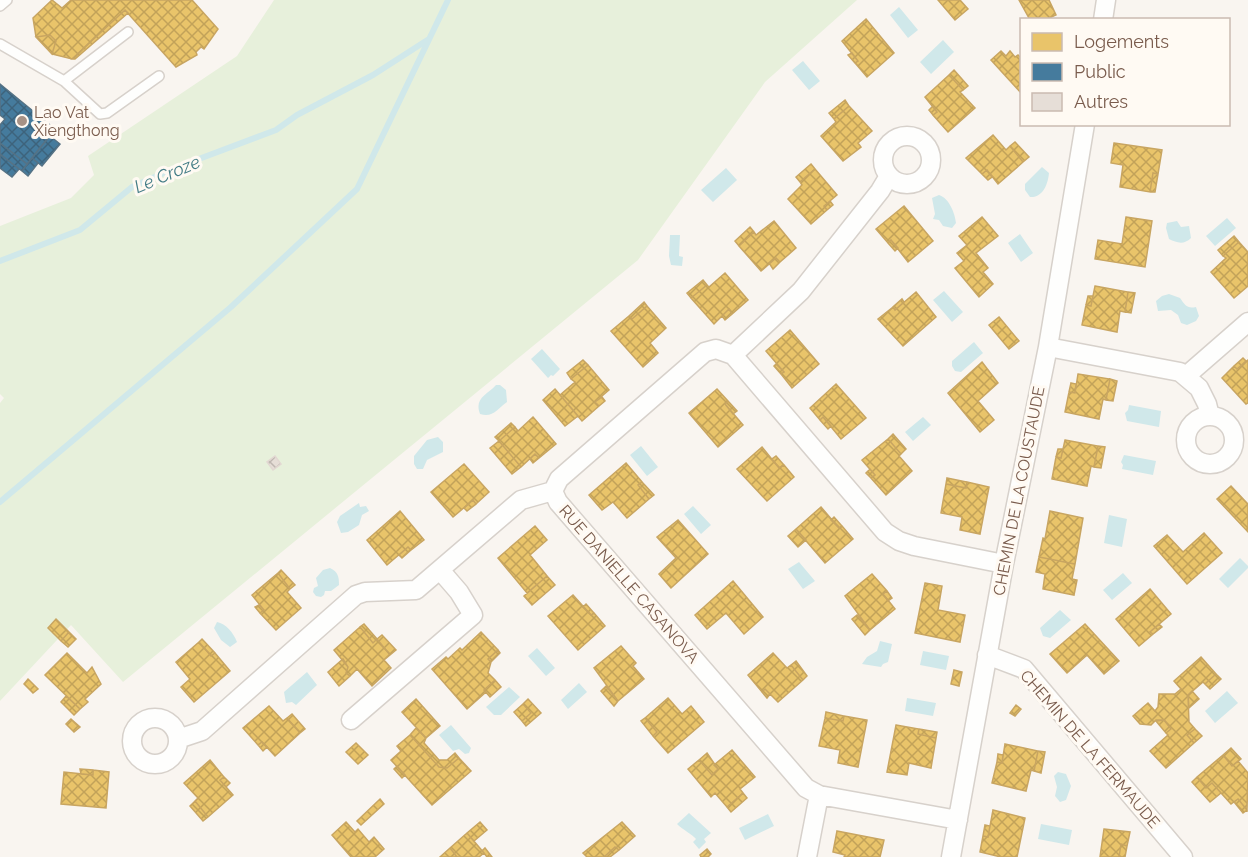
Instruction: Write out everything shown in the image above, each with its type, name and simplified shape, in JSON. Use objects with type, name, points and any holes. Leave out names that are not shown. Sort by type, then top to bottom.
[{"type":"street","points":[[1103,18],[1106,0]]},
{"type":"street","name":"CHEMIN DE LA COUSTAUDE","points":[[951,857],[1004,564],[1048,347],[1085,126]]},
{"type":"street","points":[[889,177],[807,284],[733,355],[885,532],[899,542],[1004,564]]},
{"type":"street","points":[[1186,376],[1248,322]]},
{"type":"street","points":[[1048,347],[1180,372],[1199,388],[1210,416]]},
{"type":"street","name":"RUE DANIELLE CASANOVA","points":[[733,355],[716,349],[705,352],[559,479],[553,491],[558,502],[806,788],[819,795],[958,820]]},
{"type":"street","points":[[178,739],[201,731],[356,595],[366,592],[416,591],[521,500],[553,491]]},
{"type":"street","points":[[351,720],[473,615],[459,592],[440,570]]},
{"type":"street","name":"CHEMIN DE LA FERMAUDE","points":[[987,655],[1024,669],[1183,857]]},
{"type":"street","points":[[807,857],[819,795]]},
{"type":"lane","points":[[0,6],[7,0]]},
{"type":"lane","points":[[64,81],[128,32]]},
{"type":"lane","points":[[0,44],[64,81],[100,114],[107,113],[159,76]]},
{"type":"green space","points":[[274,0],[857,0],[765,82],[638,260],[123,682],[71,625],[0,701],[0,403],[4,398],[0,394],[0,226],[71,198],[94,175],[88,156],[237,56]]},
{"type":"water","points":[[899,7],[918,30],[908,38],[890,15]]},
{"type":"water","points":[[943,40],[954,52],[931,74],[920,62]]},
{"type":"water","points":[[803,61],[820,81],[809,90],[792,70]]},
{"type":"water","points":[[1042,167],[1049,173],[1046,186],[1041,193],[1030,197],[1025,190],[1025,184]]},
{"type":"water","points":[[726,168],[737,180],[713,202],[701,190]]},
{"type":"water","points":[[939,195],[946,199],[953,211],[956,223],[952,228],[943,226],[939,220],[933,219],[935,214],[932,198]]},
{"type":"water","points":[[1227,218],[1236,228],[1215,246],[1206,236]]},
{"type":"water","points":[[1177,221],[1181,227],[1189,226],[1191,238],[1186,242],[1169,239],[1167,223]]},
{"type":"water","points":[[1020,234],[1033,253],[1021,262],[1008,243]]},
{"type":"water","points":[[670,235],[680,235],[679,256],[683,257],[682,266],[671,265]]},
{"type":"water","points":[[944,291],[963,312],[952,322],[933,300]]},
{"type":"water","points":[[1169,294],[1180,298],[1188,307],[1196,307],[1199,316],[1196,321],[1187,325],[1181,323],[1178,315],[1171,310],[1158,311],[1156,301]]},
{"type":"water","points":[[974,342],[983,353],[961,372],[955,371],[952,361]]},
{"type":"water","points":[[542,349],[560,369],[548,378],[531,359]]},
{"type":"water","points":[[496,385],[506,390],[507,402],[492,414],[480,414],[480,400]]},
{"type":"water","points":[[1129,405],[1161,411],[1159,427],[1127,421],[1125,413]]},
{"type":"water","points":[[923,417],[931,425],[913,441],[905,432]]},
{"type":"water","points":[[438,437],[443,442],[443,452],[427,460],[423,469],[417,469],[414,456],[427,440]]},
{"type":"water","points":[[641,446],[658,467],[647,476],[630,455]]},
{"type":"water","points":[[1124,455],[1156,461],[1153,475],[1122,469],[1121,462]]},
{"type":"water","points":[[359,503],[360,507],[366,506],[369,511],[362,515],[359,525],[348,532],[341,533],[337,522],[340,516]]},
{"type":"water","points":[[693,506],[711,525],[701,534],[684,514]]},
{"type":"water","points":[[1109,515],[1127,519],[1122,547],[1104,543]]},
{"type":"water","points":[[1240,558],[1248,568],[1228,588],[1219,579]]},
{"type":"water","points":[[799,562],[815,581],[803,589],[788,569]]},
{"type":"water","points":[[330,568],[338,575],[339,585],[331,591],[325,591],[321,597],[316,596],[313,592],[318,586],[316,578],[323,570]]},
{"type":"water","points":[[1123,573],[1132,583],[1112,600],[1103,590]]},
{"type":"water","points":[[1060,610],[1071,620],[1050,638],[1043,636],[1040,628]]},
{"type":"water","points":[[217,622],[229,629],[237,642],[230,647],[221,640],[214,628]]},
{"type":"water","points":[[880,641],[892,644],[888,662],[881,667],[862,664],[867,657],[877,651]]},
{"type":"water","points":[[537,648],[555,668],[546,676],[528,656]]},
{"type":"water","points":[[923,651],[949,656],[946,670],[920,665]]},
{"type":"water","points":[[307,672],[317,685],[296,705],[292,702],[286,703],[284,692]]},
{"type":"water","points":[[579,683],[587,692],[568,709],[561,700]]},
{"type":"water","points":[[509,687],[520,697],[501,715],[494,715],[486,707]]},
{"type":"water","points":[[1227,691],[1238,703],[1215,723],[1205,711]]},
{"type":"water","points":[[907,698],[936,703],[933,716],[905,711]]},
{"type":"water","points":[[451,725],[471,748],[469,753],[465,754],[459,749],[453,751],[439,735]]},
{"type":"water","points":[[1058,772],[1066,774],[1071,786],[1066,800],[1060,802],[1055,796],[1057,787],[1054,776]]},
{"type":"water","points":[[689,813],[711,833],[704,839],[706,842],[699,849],[693,842],[696,839],[677,824]]},
{"type":"water","points":[[768,814],[774,826],[745,840],[739,828]]},
{"type":"water","points":[[1041,824],[1072,830],[1069,845],[1038,839]]},
{"type":"building: Logements","points":[[52,0],[62,8],[71,0],[192,0],[218,29],[204,49],[201,47],[196,52],[197,55],[176,67],[125,10],[72,59],[52,54],[56,41],[50,35],[36,37],[33,18]]},
{"type":"building: Logements","points":[[938,0],[960,0],[968,9],[955,20]]},
{"type":"building: Logements","points":[[1019,0],[1049,0],[1056,15],[1049,18],[1029,18]]},
{"type":"building: Logements","points":[[125,10],[128,13],[75,59],[72,59]]},
{"type":"building: Logements","points":[[866,19],[894,53],[867,77],[855,63],[858,61],[842,41]]},
{"type":"building: Logements","points":[[50,35],[56,41],[52,54],[36,37]]},
{"type":"building: Logements","points":[[1001,51],[1006,56],[1010,51],[1015,57],[1018,55],[1020,57],[1020,92],[991,60]]},
{"type":"building: Logements","points":[[852,53],[858,61],[855,63],[848,55]]},
{"type":"building: Logements","points":[[954,70],[968,86],[963,90],[949,75]]},
{"type":"building: Logements","points":[[949,75],[963,90],[960,92],[975,108],[948,132],[933,115],[937,112],[925,97]]},
{"type":"building: Logements","points":[[845,100],[849,106],[834,119],[829,113]]},
{"type":"building: Logements","points":[[849,106],[872,131],[858,143],[861,147],[843,161],[821,136],[836,122],[834,119]]},
{"type":"building: Logements","points":[[933,106],[937,112],[933,115],[929,110]]},
{"type":"building: Logements","points":[[993,135],[1006,150],[1010,146],[1023,162],[998,184],[987,170],[982,174],[966,158]]},
{"type":"building: Logements","points":[[1015,142],[1029,157],[1023,162],[1010,146]]},
{"type":"building: Logements","points":[[1114,143],[1162,150],[1158,174],[1153,173],[1150,192],[1120,187],[1123,165],[1111,163]]},
{"type":"building: Logements","points":[[811,164],[815,169],[800,182],[796,177]]},
{"type":"building: Logements","points":[[815,169],[837,195],[824,206],[827,210],[811,224],[788,199],[802,185],[800,182]]},
{"type":"building: Logements","points":[[987,170],[992,177],[988,180],[982,174]]},
{"type":"building: Logements","points":[[1153,173],[1158,174],[1155,192],[1150,192]]},
{"type":"building: Logements","points":[[830,201],[833,205],[827,210],[824,206]]},
{"type":"building: Logements","points":[[904,206],[933,241],[908,262],[891,240],[888,243],[876,229]]},
{"type":"building: Logements","points":[[982,217],[998,236],[976,253],[988,268],[983,272],[993,284],[979,297],[955,268],[964,261],[957,253],[967,245],[959,236]]},
{"type":"building: Logements","points":[[1126,217],[1152,221],[1145,267],[1095,259],[1098,240],[1122,244]]},
{"type":"building: Logements","points":[[774,221],[796,248],[780,262],[776,258],[761,271],[739,246],[754,232],[756,235]]},
{"type":"building: Logements","points":[[750,227],[754,232],[739,246],[735,241]]},
{"type":"building: Logements","points":[[1234,236],[1239,242],[1223,256],[1218,250]]},
{"type":"building: Logements","points":[[891,240],[898,248],[895,251],[888,243]]},
{"type":"building: Logements","points":[[1239,242],[1248,252],[1248,286],[1234,298],[1211,272],[1226,258],[1223,256]]},
{"type":"building: Logements","points":[[776,258],[780,262],[773,269],[769,263]]},
{"type":"building: Logements","points":[[725,273],[748,300],[732,314],[729,309],[714,324],[691,298],[707,285],[709,287]]},
{"type":"building: Logements","points":[[703,280],[707,285],[691,298],[687,293]]},
{"type":"building: Logements","points":[[1095,286],[1128,292],[1125,312],[1120,311],[1117,332],[1082,325],[1086,305],[1091,306]]},
{"type":"building: Logements","points":[[916,292],[936,317],[903,346],[878,319],[893,307],[895,310]]},
{"type":"building: Logements","points":[[1128,292],[1135,293],[1131,313],[1125,312]]},
{"type":"building: Logements","points":[[1088,296],[1093,296],[1091,306],[1086,305]]},
{"type":"building: Logements","points":[[902,299],[904,302],[895,310],[893,307]]},
{"type":"building: Logements","points":[[644,302],[647,306],[632,319],[629,316]]},
{"type":"building: Logements","points":[[647,306],[666,328],[650,343],[658,353],[643,367],[611,331],[629,316],[632,319]]},
{"type":"building: Logements","points":[[729,309],[732,314],[725,320],[722,316]]},
{"type":"building: Logements","points":[[999,317],[1019,341],[1009,349],[989,325]]},
{"type":"building: Logements","points":[[790,330],[819,364],[792,388],[781,374],[784,372],[766,351]]},
{"type":"building: Logements","points":[[1243,358],[1246,361],[1237,369],[1234,366]]},
{"type":"building: Logements","points":[[583,360],[588,365],[571,379],[567,373]]},
{"type":"building: Logements","points":[[1248,360],[1248,403],[1246,404],[1222,378],[1234,366],[1237,369]]},
{"type":"building: Logements","points":[[982,362],[998,383],[978,401],[994,420],[980,432],[948,393]]},
{"type":"building: Logements","points":[[776,364],[784,372],[781,374],[774,366]]},
{"type":"building: Logements","points":[[588,365],[609,390],[595,402],[599,406],[582,421],[560,395],[575,382],[571,379]]},
{"type":"building: Logements","points":[[1078,374],[1110,379],[1099,419],[1065,412],[1069,392],[1075,393]]},
{"type":"building: Logements","points":[[1110,379],[1117,381],[1113,401],[1106,400]]},
{"type":"building: Logements","points":[[1071,383],[1076,384],[1075,393],[1069,392]]},
{"type":"building: Logements","points":[[836,384],[866,418],[841,439],[823,417],[820,420],[810,408]]},
{"type":"building: Logements","points":[[555,389],[578,416],[565,426],[543,400]]},
{"type":"building: Logements","points":[[717,389],[728,401],[725,404],[743,425],[718,447],[689,413]]},
{"type":"building: Logements","points":[[602,397],[605,401],[599,406],[595,402]]},
{"type":"building: Logements","points":[[728,401],[737,411],[733,414],[725,404]]},
{"type":"building: Logements","points":[[533,417],[556,444],[539,458],[535,454],[521,467],[499,441],[515,427],[518,431]]},
{"type":"building: Logements","points":[[823,417],[831,426],[828,429],[820,420]]},
{"type":"building: Logements","points":[[511,423],[515,427],[499,441],[495,437]]},
{"type":"building: Logements","points":[[893,434],[906,449],[901,454],[888,439]]},
{"type":"building: Logements","points":[[888,439],[912,471],[886,495],[871,478],[875,475],[862,460]]},
{"type":"building: Logements","points":[[1065,440],[1098,446],[1087,486],[1052,479],[1056,457],[1061,458]]},
{"type":"building: Logements","points":[[499,441],[521,467],[512,474],[490,448]]},
{"type":"building: Logements","points":[[1098,446],[1105,447],[1101,468],[1094,467]]},
{"type":"building: Logements","points":[[762,447],[779,468],[784,465],[794,477],[767,501],[737,469]]},
{"type":"building: Logements","points":[[1058,449],[1063,449],[1061,458],[1056,457]]},
{"type":"building: Logements","points":[[535,454],[539,458],[533,463],[530,459]]},
{"type":"building: Logements","points":[[776,456],[784,465],[779,468],[772,459]]},
{"type":"building: Logements","points":[[626,463],[642,482],[638,485],[649,499],[627,518],[613,502],[602,510],[589,495]]},
{"type":"building: Logements","points":[[464,464],[489,492],[476,504],[473,500],[453,517],[431,492]]},
{"type":"building: Logements","points":[[870,469],[875,475],[871,478],[866,473]]},
{"type":"building: Logements","points":[[947,478],[967,482],[966,488],[946,484]]},
{"type":"building: Logements","points":[[642,482],[654,495],[649,499],[638,485]]},
{"type":"building: Logements","points":[[967,482],[989,487],[980,534],[960,530],[962,517],[941,513],[946,484],[966,488]]},
{"type":"building: Logements","points":[[1231,486],[1248,504],[1248,532],[1217,499]]},
{"type":"building: Logements","points":[[473,500],[476,504],[467,511],[464,508]]},
{"type":"building: Logements","points":[[821,507],[839,528],[842,526],[853,539],[825,563],[796,529]]},
{"type":"building: Logements","points":[[400,511],[424,540],[411,550],[408,547],[387,565],[367,540]]},
{"type":"building: Logements","points":[[1050,511],[1083,518],[1075,564],[1039,557]]},
{"type":"building: Logements","points":[[834,517],[842,526],[839,528],[831,520]]},
{"type":"building: Logements","points":[[678,520],[708,554],[671,588],[659,574],[676,558],[657,537]]},
{"type":"building: Logements","points":[[535,526],[547,540],[530,555],[547,576],[527,593],[498,558]]},
{"type":"building: Logements","points":[[796,529],[806,540],[798,547],[788,536]]},
{"type":"building: Logements","points":[[1204,533],[1222,553],[1187,584],[1154,546],[1167,535],[1183,552]]},
{"type":"building: Logements","points":[[408,547],[411,550],[402,558],[399,555]]},
{"type":"building: Logements","points":[[1039,557],[1075,564],[1072,579],[1077,580],[1074,595],[1043,589],[1045,574],[1036,572]]},
{"type":"building: Logements","points":[[281,570],[295,585],[290,589],[278,573]]},
{"type":"building: Logements","points":[[278,573],[290,589],[287,592],[301,608],[276,630],[260,613],[264,610],[252,595]]},
{"type":"building: Logements","points":[[872,574],[887,591],[883,594],[895,609],[870,630],[845,596]]},
{"type":"building: Logements","points":[[547,576],[555,585],[532,605],[524,596]]},
{"type":"building: Logements","points":[[733,581],[763,617],[744,634],[726,613],[707,629],[695,615]]},
{"type":"building: Logements","points":[[925,583],[942,586],[938,610],[965,615],[960,642],[915,633]]},
{"type":"building: Logements","points":[[1150,589],[1171,614],[1150,632],[1153,634],[1139,646],[1116,619]]},
{"type":"building: Logements","points":[[887,591],[892,598],[888,601],[883,594]]},
{"type":"building: Logements","points":[[573,595],[591,615],[594,613],[605,626],[578,650],[548,616]]},
{"type":"building: Logements","points":[[586,604],[594,613],[591,615],[583,607]]},
{"type":"building: Logements","points":[[259,605],[264,610],[260,613],[255,607]]},
{"type":"building: Logements","points":[[857,615],[870,630],[865,635],[852,619]]},
{"type":"building: Logements","points":[[56,619],[69,632],[61,641],[48,628]]},
{"type":"building: Logements","points":[[364,624],[377,639],[373,643],[360,627]]},
{"type":"building: Logements","points":[[1085,624],[1119,661],[1104,674],[1087,655],[1067,673],[1050,654]]},
{"type":"building: Logements","points":[[1159,624],[1162,627],[1153,634],[1150,632]]},
{"type":"building: Logements","points":[[360,627],[373,643],[377,639],[390,655],[384,660],[391,668],[372,686],[357,669],[350,676],[346,673],[348,667],[334,650]]},
{"type":"building: Logements","points":[[69,632],[76,639],[68,647],[61,641]]},
{"type":"building: Logements","points":[[481,632],[498,650],[488,659],[491,662],[488,673],[495,680],[484,690],[486,692],[467,709],[432,669],[460,648],[462,650]]},
{"type":"building: Logements","points":[[382,635],[396,650],[390,655],[377,639]]},
{"type":"building: Logements","points":[[202,639],[215,653],[211,656],[199,642]]},
{"type":"building: Logements","points":[[199,642],[211,656],[215,653],[230,671],[194,702],[181,687],[190,679],[176,662]]},
{"type":"building: Logements","points":[[621,646],[636,663],[633,666],[644,679],[618,701],[594,668]]},
{"type":"building: Logements","points":[[498,650],[500,653],[491,662],[488,659]]},
{"type":"building: Logements","points":[[67,653],[87,673],[92,667],[101,684],[85,699],[88,702],[80,709],[45,675]]},
{"type":"building: Logements","points":[[773,653],[787,668],[791,665],[803,680],[778,702],[765,689],[762,692],[748,675]]},
{"type":"building: Logements","points":[[1201,657],[1216,674],[1188,695],[1189,722],[1195,729],[1187,735],[1194,743],[1166,768],[1150,751],[1168,735],[1166,733],[1171,729],[1164,720],[1156,720],[1151,725],[1140,724],[1133,716],[1148,703],[1155,711],[1158,707],[1159,694],[1175,694],[1181,689],[1174,681]]},
{"type":"building: Logements","points":[[343,659],[348,667],[346,673],[350,676],[339,686],[328,672]]},
{"type":"building: Logements","points":[[796,661],[807,676],[803,680],[791,665]]},
{"type":"building: Logements","points":[[954,670],[962,672],[959,686],[951,684]]},
{"type":"building: Logements","points":[[1216,674],[1221,679],[1210,689],[1205,684]]},
{"type":"building: Logements","points":[[28,679],[38,689],[33,693],[24,684]]},
{"type":"building: Logements","points":[[495,680],[501,687],[490,697],[484,690]]},
{"type":"building: Logements","points":[[606,686],[618,701],[614,706],[601,691]]},
{"type":"building: Logements","points":[[765,689],[770,694],[767,698],[762,692]]},
{"type":"building: Logements","points":[[1192,691],[1199,699],[1189,708],[1188,695]]},
{"type":"building: Logements","points":[[66,696],[80,709],[74,715],[61,702]]},
{"type":"building: Logements","points":[[668,698],[682,714],[691,706],[704,722],[668,753],[653,736],[657,732],[645,718]]},
{"type":"building: Logements","points":[[416,699],[440,726],[426,738],[402,712]]},
{"type":"building: Logements","points":[[528,699],[541,713],[526,726],[522,721],[531,713],[523,704]]},
{"type":"building: Logements","points":[[523,704],[531,713],[522,721],[514,712]]},
{"type":"building: Logements","points":[[1016,705],[1021,709],[1015,716],[1010,713]]},
{"type":"building: Logements","points":[[269,706],[283,721],[287,718],[300,733],[275,756],[262,742],[258,745],[243,728]]},
{"type":"building: Logements","points":[[826,712],[844,716],[843,721],[825,718]]},
{"type":"building: Logements","points":[[292,714],[305,729],[300,733],[287,718]]},
{"type":"building: Logements","points":[[844,716],[867,720],[858,767],[838,763],[840,750],[819,746],[825,718],[843,721]]},
{"type":"building: Logements","points":[[645,718],[657,732],[653,736],[641,721]]},
{"type":"building: Logements","points":[[71,719],[80,727],[74,732],[66,724]]},
{"type":"building: Logements","points":[[1164,720],[1171,729],[1166,733],[1156,721]]},
{"type":"building: Logements","points":[[896,725],[919,729],[918,734],[936,738],[931,768],[909,763],[907,775],[887,772]]},
{"type":"building: Logements","points":[[416,728],[426,738],[424,743],[439,760],[447,760],[455,753],[459,758],[447,768],[439,767],[410,735]]},
{"type":"building: Logements","points":[[919,729],[937,732],[936,738],[918,734]]},
{"type":"building: Logements","points":[[1195,729],[1202,736],[1194,743],[1187,735]]},
{"type":"building: Logements","points":[[410,735],[439,767],[447,768],[459,758],[471,771],[432,805],[391,760],[401,751],[397,746]]},
{"type":"building: Logements","points":[[262,742],[267,747],[263,751],[258,745]]},
{"type":"building: Logements","points":[[356,743],[368,755],[358,764],[346,752]]},
{"type":"building: Logements","points":[[1005,744],[1038,751],[1034,771],[1031,770],[1026,791],[992,783],[997,762],[1002,763]]},
{"type":"building: Logements","points":[[1231,748],[1241,759],[1232,766],[1223,755]]},
{"type":"building: Logements","points":[[732,750],[755,777],[740,789],[743,793],[727,807],[715,793],[711,797],[688,769],[699,760],[712,775],[718,769],[714,765]]},
{"type":"building: Logements","points":[[1038,751],[1045,752],[1041,773],[1034,771]]},
{"type":"building: Logements","points":[[707,753],[718,769],[712,775],[699,760]]},
{"type":"building: Logements","points":[[998,754],[1003,755],[1002,763],[997,762]]},
{"type":"building: Logements","points":[[1223,755],[1232,766],[1238,761],[1248,773],[1247,810],[1238,799],[1231,804],[1212,783],[1206,788],[1197,777]]},
{"type":"building: Logements","points":[[210,760],[224,777],[220,780],[233,795],[208,817],[195,801],[198,798],[184,783]]},
{"type":"building: Logements","points":[[397,766],[405,775],[402,778],[394,769]]},
{"type":"building: Logements","points":[[80,769],[93,770],[93,775],[81,774]]},
{"type":"building: Logements","points":[[93,770],[109,772],[106,808],[61,804],[64,772],[93,775]]},
{"type":"building: Logements","points":[[224,777],[230,783],[226,787],[220,780]]},
{"type":"building: Logements","points":[[1197,777],[1206,788],[1212,783],[1221,793],[1210,802],[1192,782]]},
{"type":"building: Logements","points":[[743,793],[747,798],[731,812],[727,807]]},
{"type":"building: Logements","points":[[380,799],[384,804],[361,825],[357,821]]},
{"type":"building: Logements","points":[[1238,799],[1247,810],[1243,813],[1234,802]]},
{"type":"building: Logements","points":[[195,801],[208,817],[203,821],[190,806]]},
{"type":"building: Logements","points":[[993,810],[1025,818],[1017,857],[1001,857],[980,852],[983,836],[988,837]]},
{"type":"building: Logements","points":[[346,822],[355,832],[358,829],[369,842],[374,837],[384,849],[375,857],[351,857],[332,835]]},
{"type":"building: Logements","points":[[480,822],[487,830],[474,841],[467,833]]},
{"type":"building: Logements","points":[[622,822],[635,836],[619,850],[615,847],[604,857],[587,857],[583,853]]},
{"type":"building: Logements","points":[[985,825],[990,826],[988,837],[983,836]]},
{"type":"building: Logements","points":[[1104,829],[1130,832],[1127,846],[1121,844],[1119,857],[1100,857]]},
{"type":"building: Logements","points":[[837,831],[884,840],[880,857],[844,857],[845,855],[833,852]]},
{"type":"building: Logements","points":[[467,833],[484,853],[479,857],[457,857],[450,848]]},
{"type":"building: Logements","points":[[1121,844],[1127,846],[1125,857],[1119,857]]},
{"type":"building: Logements","points":[[615,847],[619,850],[610,857],[604,857]]},
{"type":"building: Logements","points":[[450,848],[457,857],[440,857]]},
{"type":"building: Logements","points":[[485,848],[492,857],[487,857],[482,851]]},
{"type":"building: Logements","points":[[707,849],[711,854],[708,857],[701,857],[700,855]]},
{"type":"building: Public","points":[[0,84],[55,129],[27,164],[0,143],[0,125],[5,119],[0,115]]},
{"type":"building: Public","points":[[50,136],[60,144],[42,166],[32,158]]},
{"type":"building: Public","points":[[0,143],[27,164],[22,171],[0,154]]},
{"type":"building: Public","points":[[0,154],[19,169],[12,177],[0,168]]},
{"type":"building: Public","points":[[32,158],[38,163],[28,176],[22,171]]},
{"type":"building: Autres","points":[[275,456],[281,464],[273,470],[267,462]]},
{"type":"waterway","points":[[0,502],[231,307],[357,189],[448,0]]},
{"type":"waterway","name":"Le Croze","points":[[0,261],[80,230],[132,187],[175,168],[276,130],[297,115],[373,75],[429,39]]},
{"type":"place","name":"Lao Vat Xiengthong","points":[[22,121]]}]
